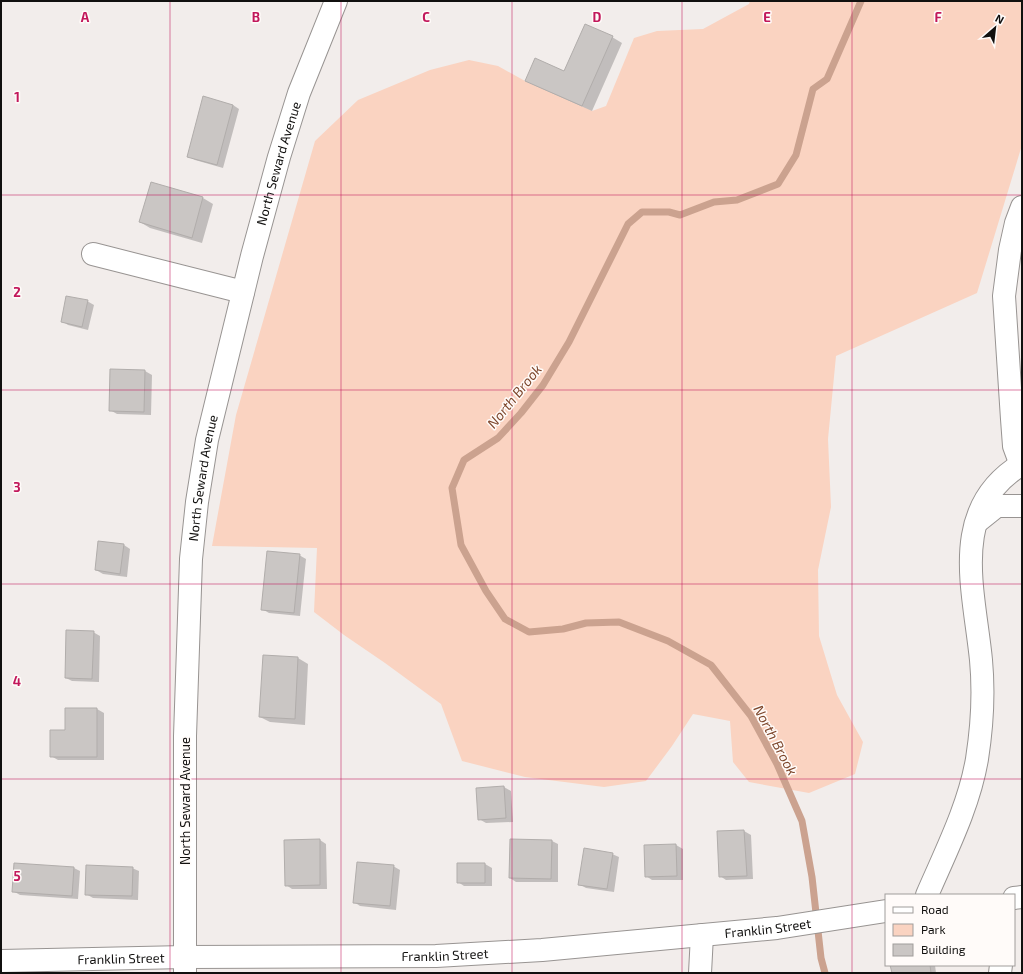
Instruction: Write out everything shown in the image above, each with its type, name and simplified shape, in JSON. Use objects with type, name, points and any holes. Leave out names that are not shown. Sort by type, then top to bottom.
[{"type":"street","name":"North Seward Avenue","points":[[185,965],[186,736],[190,559],[197,502],[207,440],[278,157],[299,93],[336,1]]},
{"type":"street","points":[[927,894],[957,825],[977,760],[980,732],[982,674],[971,583],[970,553],[972,536],[985,501],[993,487],[1007,474],[1022,464],[1014,446],[1004,296],[1010,250],[1016,223],[1022,207]]},
{"type":"street","points":[[93,254],[243,292]]},
{"type":"street","points":[[977,522],[997,506],[1022,506]]},
{"type":"street","name":"Franklin Street","points":[[1,961],[185,965],[436,956],[542,950],[776,928],[885,911]]},
{"type":"street","points":[[700,973],[702,935]]},
{"type":"green space","points":[[750,1],[1022,1],[1022,145],[977,293],[836,356],[828,439],[831,507],[818,570],[819,636],[837,695],[863,742],[855,774],[809,793],[749,782],[733,762],[730,721],[693,714],[646,781],[604,787],[525,777],[462,761],[441,704],[314,612],[317,548],[212,546],[236,415],[315,141],[358,100],[430,70],[469,60],[498,66],[525,81],[592,111],[606,106],[634,38],[657,31],[703,29],[749,4]]},
{"type":"building","points":[[585,24],[613,36],[582,106],[525,81],[535,58],[564,71]]},
{"type":"building","points":[[203,96],[233,105],[217,165],[187,157]]},
{"type":"building","points":[[151,182],[203,197],[192,238],[139,222]]},
{"type":"building","points":[[66,296],[88,300],[82,327],[61,322]]},
{"type":"building","points":[[110,369],[145,370],[144,412],[109,411]]},
{"type":"building","points":[[98,541],[124,544],[120,574],[95,570]]},
{"type":"building","points":[[267,551],[300,554],[294,613],[261,610]]},
{"type":"building","points":[[66,630],[94,631],[92,679],[65,678]]},
{"type":"building","points":[[263,655],[298,657],[295,719],[259,717]]},
{"type":"building","points":[[65,708],[97,708],[97,757],[50,757],[50,730],[65,730]]},
{"type":"building","points":[[504,786],[506,818],[478,820],[476,788]]},
{"type":"building","points":[[744,830],[747,876],[719,877],[717,831]]},
{"type":"building","points":[[320,839],[320,885],[285,886],[284,840]]},
{"type":"building","points":[[510,839],[552,840],[551,879],[509,878]]},
{"type":"building","points":[[676,844],[677,876],[645,877],[644,845]]},
{"type":"building","points":[[584,848],[613,853],[607,889],[578,885]]},
{"type":"building","points":[[357,862],[394,865],[390,906],[353,903]]},
{"type":"building","points":[[14,863],[74,867],[72,896],[12,892]]},
{"type":"building","points":[[457,863],[485,863],[485,883],[457,883]]},
{"type":"building","points":[[86,865],[133,867],[132,896],[85,895]]},
{"type":"building","points":[[890,966],[930,966],[931,973],[892,973]]},
{"type":"waterway","name":"North Brook","points":[[825,973],[821,958],[812,877],[802,821],[777,764],[751,716],[711,665],[668,641],[619,622],[586,623],[563,629],[529,632],[505,619],[486,591],[461,545],[452,488],[464,460],[498,438],[521,413],[543,385],[569,342],[628,224],[642,212],[669,212],[680,215],[714,202],[737,200],[778,184],[796,155],[813,89],[827,79],[861,1]]}]
